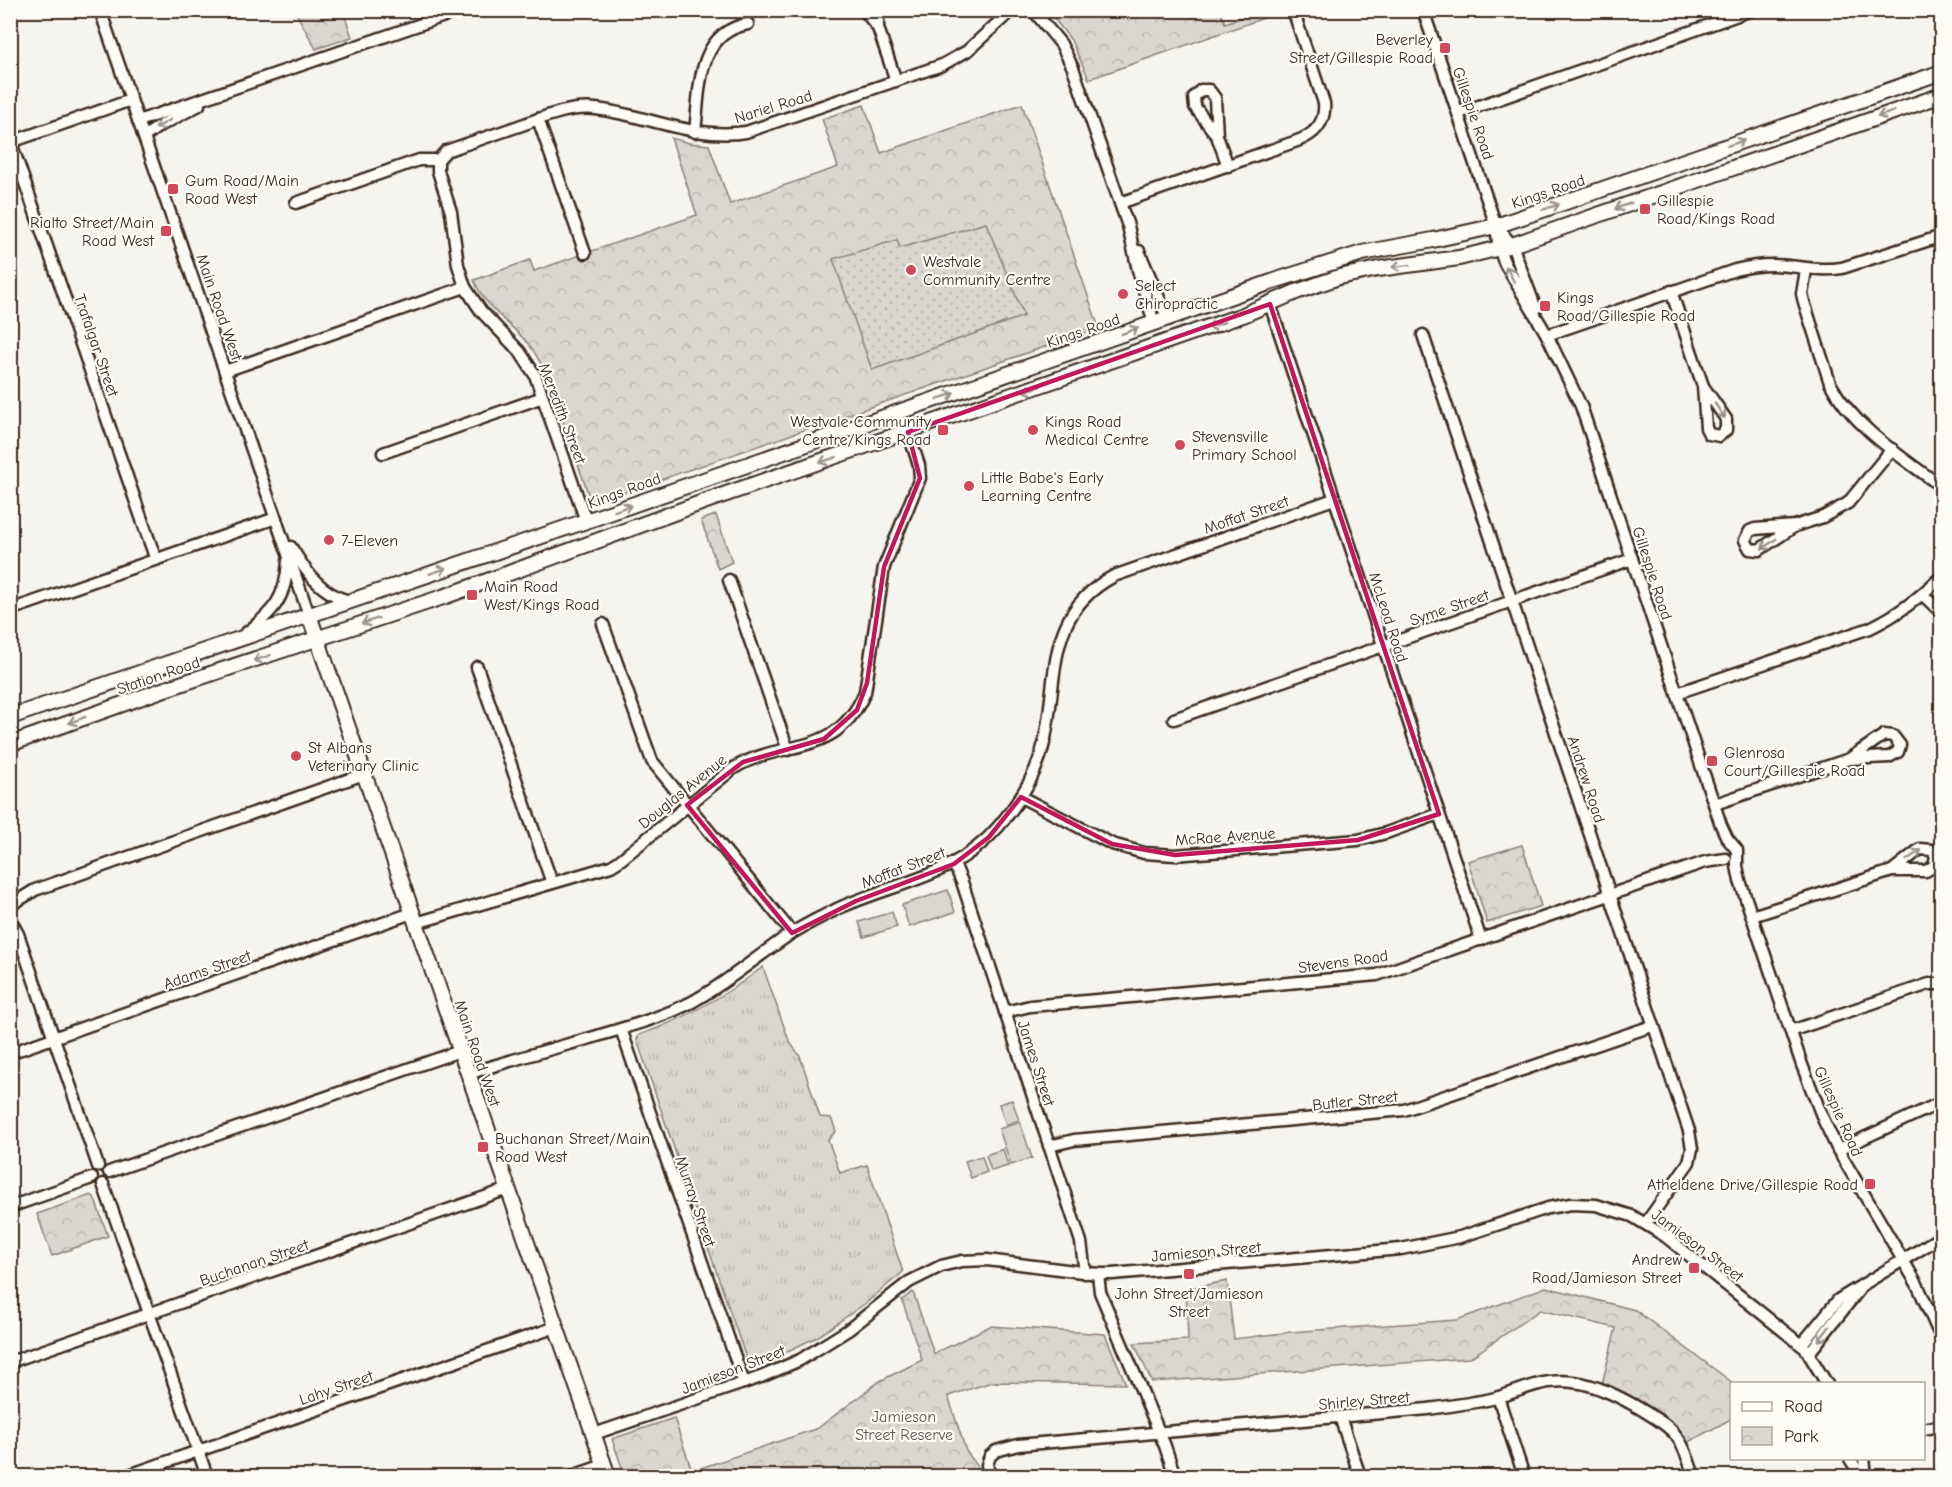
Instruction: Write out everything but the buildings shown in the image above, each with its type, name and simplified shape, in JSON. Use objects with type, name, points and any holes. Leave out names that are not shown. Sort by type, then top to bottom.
[{"type":"main road","name":"Kings Road","points":[[309,615],[586,521],[1161,320],[1362,253],[1496,225],[1941,72]]},
{"type":"main road","points":[[318,639],[1170,340],[1339,277],[1378,269],[1438,262],[1506,247],[1941,95]]},
{"type":"main road","points":[[1161,320],[1170,340]]},
{"type":"main road","points":[[900,412],[908,432]]},
{"type":"main road","points":[[586,521],[594,542]]},
{"type":"main road","name":"Main Road West","points":[[309,615],[606,1471]]},
{"type":"main road","name":"Station Road","points":[[10,717],[309,615]]},
{"type":"main road","name":"Station Road","points":[[10,744],[162,690],[318,639]]},
{"type":"street","name":"Main Road West","points":[[100,10],[309,615]]},
{"type":"street","points":[[864,10],[878,28]]},
{"type":"street","points":[[878,10],[878,28],[896,81]]},
{"type":"street","name":"Nariel Road","points":[[438,160],[446,151],[574,109],[598,110],[716,135],[746,132],[956,58],[979,41],[1012,10]]},
{"type":"street","points":[[1033,10],[1061,44],[1073,68],[1128,226],[1138,270],[1161,320]]},
{"type":"street","points":[[1120,203],[1306,138],[1316,130],[1323,120],[1325,109],[1323,98],[1293,10]]},
{"type":"street","name":"Gillespie Road","points":[[1423,10],[1496,225],[1546,335],[1571,382],[1587,422],[1715,804],[1728,854],[1740,881],[1813,1095],[1838,1150],[1903,1259],[1932,1316],[1941,1340]]},
{"type":"street","points":[[138,121],[455,12]]},
{"type":"street","points":[[1459,113],[1745,12]]},
{"type":"street","points":[[695,132],[707,55],[725,32],[748,24]]},
{"type":"street","points":[[144,137],[158,127],[221,94]]},
{"type":"street","points":[[11,141],[131,100]]},
{"type":"street","points":[[538,119],[585,253]]},
{"type":"street","points":[[1217,135],[1228,166]]},
{"type":"street","name":"Trafalgar Street","points":[[11,141],[156,560]]},
{"type":"street","points":[[296,203],[419,160],[438,160]]},
{"type":"street","name":"Meredith Street","points":[[438,160],[438,171],[451,212],[458,265],[465,288],[480,311],[520,352],[535,375],[586,521]]},
{"type":"street","points":[[1546,335],[1671,291],[1755,265],[1775,265],[1806,270],[1842,268],[1941,236]]},
{"type":"street","points":[[1806,270],[1802,294],[1804,302],[1830,383],[1844,406],[1892,449],[1941,487]]},
{"type":"street","points":[[225,371],[465,288]]},
{"type":"street","points":[[1671,291],[1703,386]]},
{"type":"street","name":"McLeod Road","points":[[1270,304],[1481,940]]},
{"type":"street","name":"Andrew Road","points":[[1424,335],[1652,1026],[1689,1131],[1692,1149],[1686,1167],[1646,1223]]},
{"type":"street","points":[[383,453],[543,397]]},
{"type":"street","name":"Douglas Avenue","points":[[414,918],[611,866],[743,762],[824,739],[842,727],[857,710],[865,692],[884,567],[920,478],[919,465],[908,432]]},
{"type":"street","points":[[1795,526],[1823,517],[1848,503],[1892,449]]},
{"type":"street","name":"Moffat Street","points":[[468,1074],[621,1029],[692,1002],[736,974],[792,933],[856,901],[915,881],[954,864],[989,837],[1021,797],[1032,777],[1044,744],[1063,630],[1072,611],[1087,594],[1114,576],[1334,499]]},
{"type":"street","points":[[10,610],[276,518]]},
{"type":"street","points":[[281,532],[317,583],[331,595],[349,602]]},
{"type":"street","points":[[240,638],[272,611],[279,601],[286,581],[289,555]]},
{"type":"street","name":"Syme Street","points":[[1174,719],[1632,559]]},
{"type":"street","points":[[1677,693],[1870,628],[1894,616],[1923,595],[1941,576]]},
{"type":"street","points":[[729,580],[788,750]]},
{"type":"street","points":[[1923,595],[1941,613]]},
{"type":"street","points":[[603,624],[648,752],[657,768],[792,933]]},
{"type":"street","points":[[477,667],[552,883]]},
{"type":"street","points":[[1715,804],[1849,759]]},
{"type":"street","points":[[98,1166],[18,934],[12,902],[35,890],[364,774]]},
{"type":"street","name":"McRae Avenue","points":[[1021,797],[1112,844],[1144,853],[1175,855],[1358,840],[1386,833],[1439,814]]},
{"type":"street","name":"Stevens Road","points":[[1005,1012],[1030,1006],[1377,975],[1728,854]]},
{"type":"street","name":"James Street","points":[[954,864],[962,882],[1083,1248],[1085,1273]]},
{"type":"street","points":[[1752,916],[1892,871]]},
{"type":"street","name":"Adams Street","points":[[10,1053],[414,918]]},
{"type":"street","points":[[10,920],[18,934]]},
{"type":"street","points":[[1791,1031],[1929,984],[1941,975]]},
{"type":"street","points":[[1929,984],[1941,984]]},
{"type":"street","name":"Butler Street","points":[[1049,1146],[1074,1140],[1404,1110],[1652,1026]]},
{"type":"street","name":"Murray Street","points":[[621,1029],[744,1383]]},
{"type":"street","points":[[109,1172],[460,1051]]},
{"type":"street","points":[[1838,1150],[1941,1102]]},
{"type":"street","points":[[98,1166],[105,1167],[109,1172],[110,1178],[104,1184]]},
{"type":"street","points":[[92,1178],[93,1171],[98,1166]]},
{"type":"street","points":[[92,1178],[104,1184]]},
{"type":"street","points":[[10,1207],[92,1178]]},
{"type":"street","points":[[104,1184],[207,1476]]},
{"type":"street","name":"Buchanan Street","points":[[10,1362],[508,1189]]},
{"type":"street","name":"Jamieson Street","points":[[594,1434],[781,1369],[849,1330],[909,1282],[941,1266],[987,1260],[1098,1274],[1401,1249],[1460,1237],[1542,1210],[1571,1204],[1609,1208],[1646,1223],[1805,1349]]},
{"type":"street","points":[[1826,1382],[1805,1349],[1838,1300],[1941,1236]]},
{"type":"street","points":[[1098,1274],[1100,1292],[1175,1476]]},
{"type":"street","name":"Lahy Street","points":[[126,1476],[556,1327]]},
{"type":"street","name":"Shirley Street","points":[[990,1476],[987,1462],[992,1453],[1030,1444],[1428,1409],[1498,1397],[1534,1385],[1560,1381],[1573,1381],[1600,1388],[1670,1428],[1683,1445],[1694,1476]]},
{"type":"street","points":[[1498,1397],[1524,1476]]},
{"type":"street","points":[[1340,1417],[1360,1476]]},
{"type":"street","points":[[1851,1460],[1861,1476]]},
{"type":"street","points":[[1863,1460],[1866,1476]]},
{"type":"street","points":[[572,1476],[606,1471]]},
{"type":"highlighted area","points":[[1270,304],[1439,814],[1358,840],[1175,855],[1112,844],[1021,797],[989,837],[954,864],[856,901],[792,933],[687,805],[743,762],[824,739],[857,710],[867,683],[884,567],[920,478],[908,432]]},
{"type":"green space","points":[[295,11],[343,11],[352,37],[316,49]]},
{"type":"green space","points":[[1048,11],[1220,11],[1225,23],[1261,11],[1281,12],[1089,79],[1071,40]]},
{"type":"green space","points":[[1022,104],[1099,328],[599,501],[589,496],[546,373],[529,345],[484,298],[474,280],[530,260],[534,271],[697,215],[671,138],[709,145],[730,204],[838,167],[822,119],[864,105],[881,153]]},
{"type":"green space","points":[[986,223],[1024,316],[872,370],[833,259],[897,240],[900,248]]},
{"type":"green space","points":[[716,515],[732,562],[718,569],[701,520]]},
{"type":"green space","points":[[1522,845],[1541,906],[1487,923],[1468,861]]},
{"type":"green space","points":[[948,890],[955,912],[909,927],[902,905]]},
{"type":"green space","points":[[892,912],[897,927],[864,937],[859,922]]},
{"type":"green space","points":[[763,967],[789,1041],[800,1056],[820,1117],[831,1118],[836,1131],[828,1140],[840,1173],[867,1165],[903,1272],[866,1303],[817,1337],[752,1368],[749,1367],[637,1040],[639,1035],[704,1006]]},
{"type":"green space","points":[[1012,1100],[1019,1120],[1006,1125],[999,1104]]},
{"type":"green space","points":[[1020,1122],[1032,1158],[1011,1165],[999,1129]]},
{"type":"green space","points":[[1003,1149],[1008,1166],[991,1171],[986,1155]]},
{"type":"green space","points":[[982,1156],[987,1172],[971,1178],[965,1161]]},
{"type":"green space","points":[[91,1195],[94,1197],[108,1236],[52,1256],[37,1214]]},
{"type":"green space","points":[[1227,1281],[1234,1339],[1291,1332],[1457,1320],[1546,1287],[1635,1310],[1732,1382],[1730,1420],[1683,1445],[1680,1439],[1601,1388],[1616,1328],[1540,1310],[1470,1358],[1152,1382],[1134,1343],[1188,1340],[1186,1289]]},
{"type":"green space","name":"Jamieson Street Reserve","points":[[913,1292],[934,1354],[990,1326],[1105,1334],[1126,1384],[992,1382],[948,1396],[966,1451],[982,1476],[625,1476],[612,1439],[674,1418],[692,1471],[818,1428],[880,1381],[922,1360],[902,1300]]},
{"type":"place","name":"Beverley Street/Gillespie Road","points":[[1445,48]]},
{"type":"place","name":"Gum Road/Main Road West","points":[[173,189]]},
{"type":"place","name":"Gillespie Road/Kings Road","points":[[1645,209]]},
{"type":"place","name":"Rialto Street/Main Road West","points":[[166,231]]},
{"type":"place","name":"Westvale Community Centre","points":[[911,270]]},
{"type":"place","name":"Select Chiropractic","points":[[1123,294]]},
{"type":"place","name":"Kings Road/Gillespie Road","points":[[1545,306]]},
{"type":"place","name":"Westvale Community Centre/Kings Road","points":[[943,430]]},
{"type":"place","name":"Kings Road Medical Centre","points":[[1033,430]]},
{"type":"place","name":"Stevensville Primary School","points":[[1180,445]]},
{"type":"place","name":"Little Babe's Early Learning Centre","points":[[969,486]]},
{"type":"place","name":"7-Eleven","points":[[329,540]]},
{"type":"place","name":"Main Road West/Kings Road","points":[[472,595]]},
{"type":"place","name":"St Albans Veterinary Clinic","points":[[296,756]]},
{"type":"place","name":"Glenrosa Court/Gillespie Road","points":[[1712,761]]},
{"type":"place","name":"Buchanan Street/Main Road West","points":[[483,1147]]},
{"type":"place","name":"Atheldene Drive/Gillespie Road","points":[[1870,1184]]},
{"type":"place","name":"Andrew Road/Jamieson Street","points":[[1694,1268]]},
{"type":"place","name":"John Street/Jamieson Street","points":[[1189,1274]]}]
